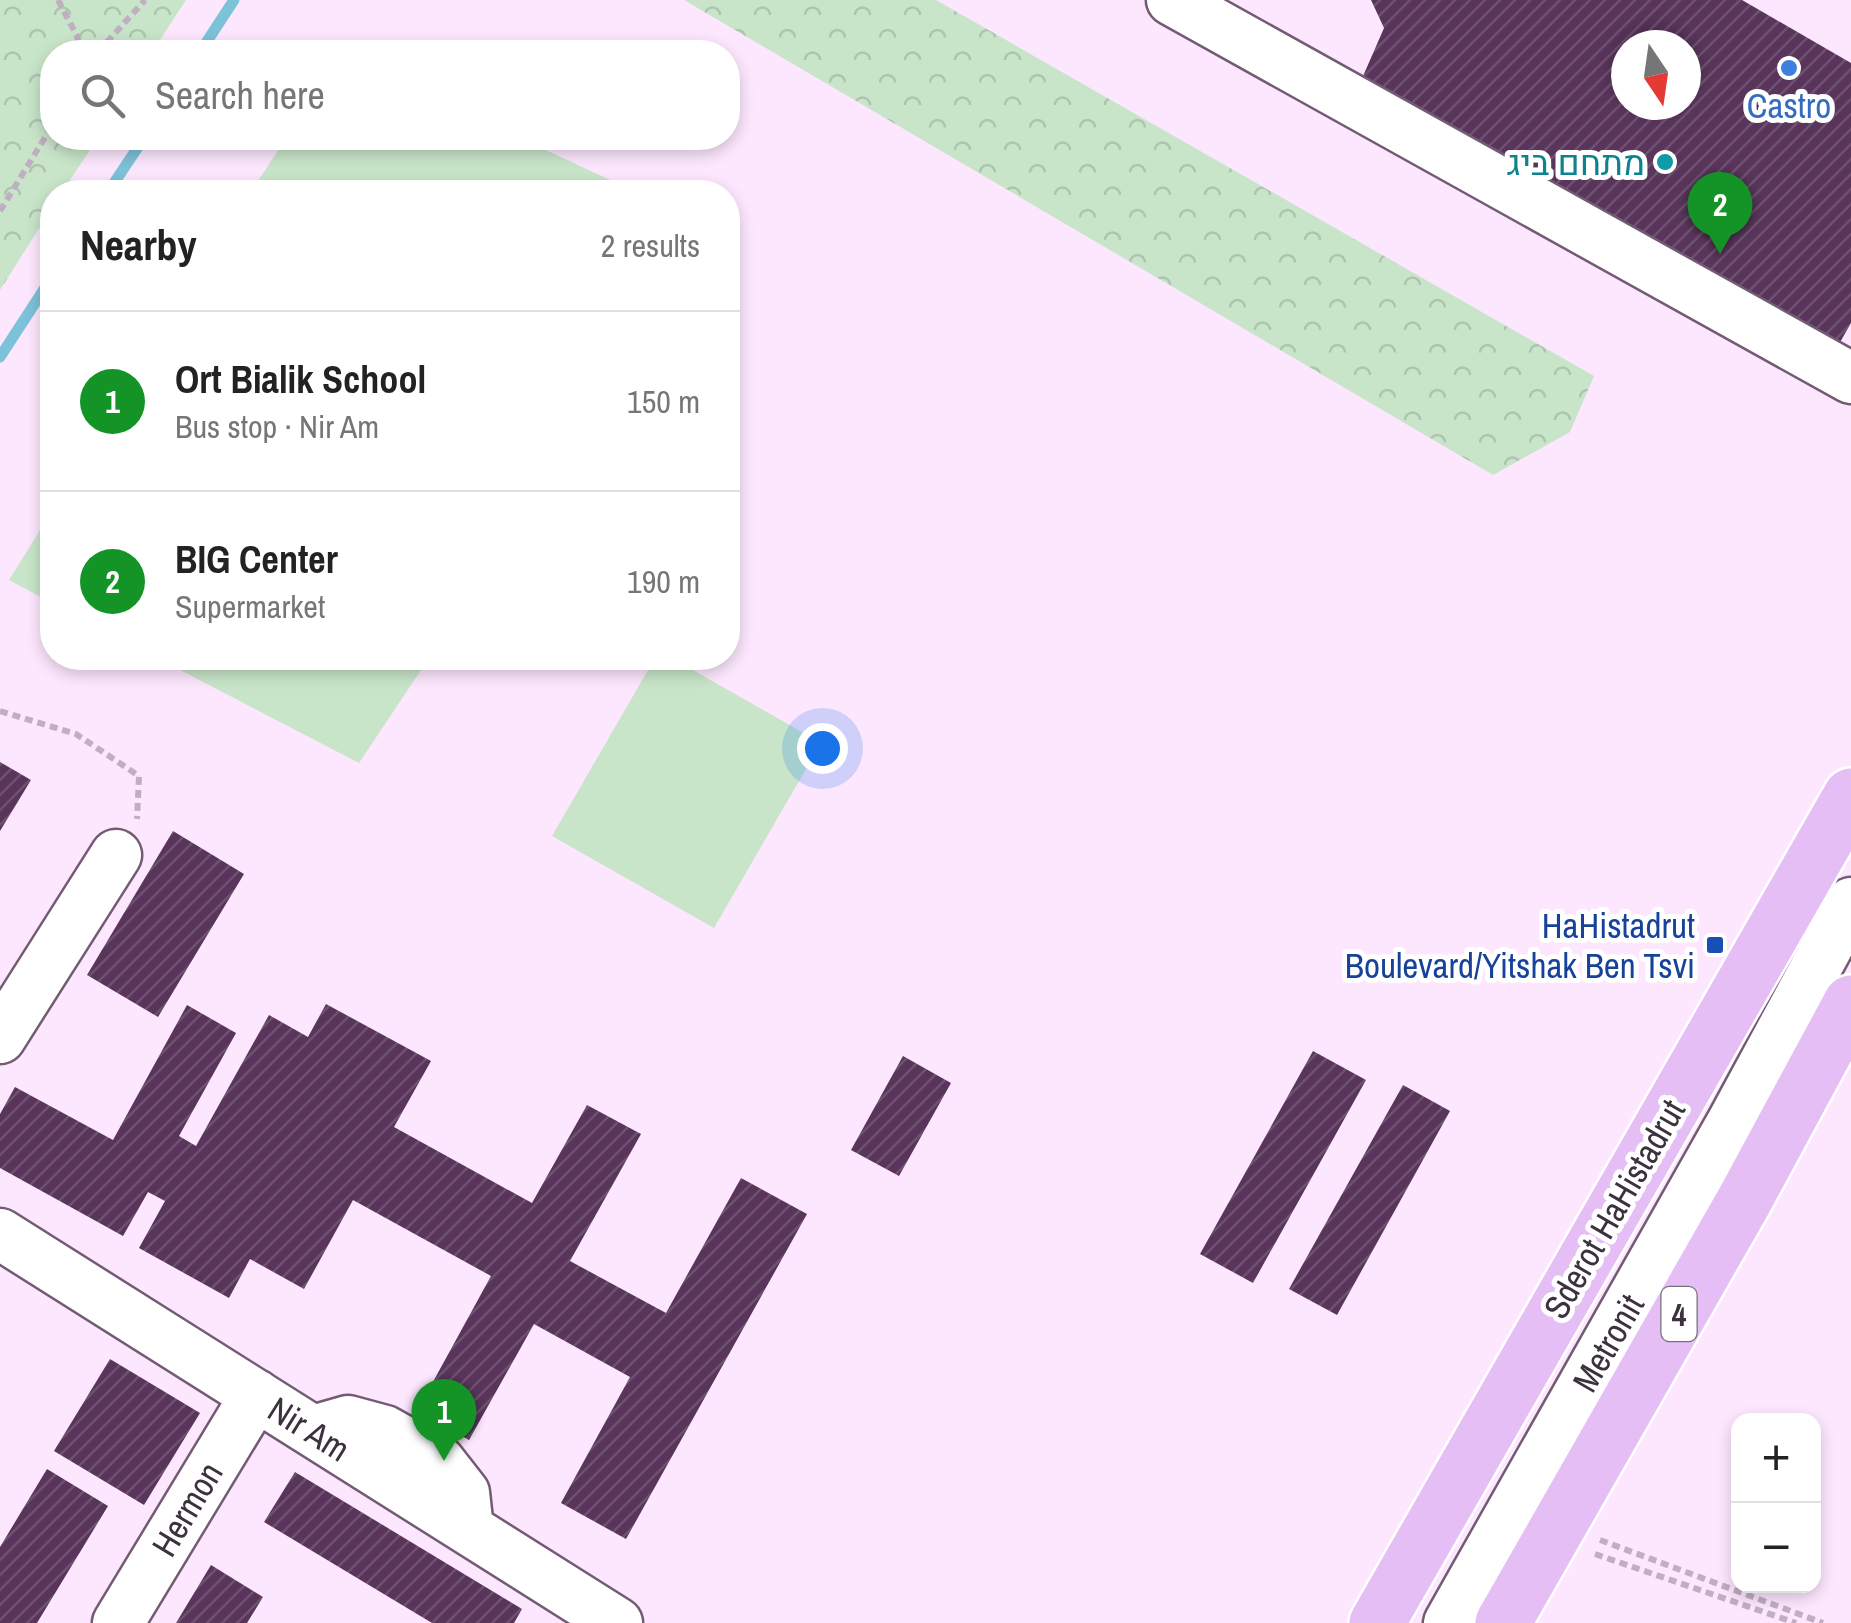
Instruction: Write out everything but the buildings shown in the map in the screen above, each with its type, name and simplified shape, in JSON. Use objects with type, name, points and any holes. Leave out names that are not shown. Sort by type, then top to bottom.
[{"type":"highway","name":"Sderot HaHistadrut","points":[[1377,1623],[1851,796]]},
{"type":"highway","name":"4","points":[[1503,1623],[1744,1201],[1851,1003]]},
{"type":"street","points":[[1172,0],[1851,378]]},
{"type":"street","points":[[0,1038],[116,855]]},
{"type":"street","name":"Metronit","points":[[1449,1623],[1733,1122],[1851,903]]},
{"type":"street","name":"Nir Am","points":[[0,1234],[617,1623]]},
{"type":"street","name":"Hermon","points":[[118,1623],[256,1395]]},
{"type":"path","points":[[58,0],[78,40]]},
{"type":"path","points":[[109,40],[146,0]]},
{"type":"path","points":[[0,211],[40,146]]},
{"type":"path","points":[[0,710],[76,734],[139,776],[137,820],[116,855]]},
{"type":"path","points":[[1555,1532],[1796,1623]]},
{"type":"path","points":[[1555,1532],[1823,1623]]},
{"type":"green space","points":[[0,0],[186,0],[160,40],[40,40],[40,150],[90,150],[70,180],[40,180],[40,227],[0,290]]},
{"type":"green space","points":[[684,0],[936,0],[1594,376],[1570,432],[1493,475]]},
{"type":"green space","points":[[278,150],[546,150],[610,180],[259,180]]},
{"type":"green space","points":[[40,530],[40,597],[9,580]]},
{"type":"green space","points":[[180,670],[421,670],[359,763]]},
{"type":"green space","points":[[648,670],[693,670],[821,743],[714,928],[552,836]]},
{"type":"waterway","points":[[208,40],[234,0]]},
{"type":"waterway","points":[[116,180],[136,150]]},
{"type":"waterway","points":[[0,357],[40,295]]},
{"type":"place","name":"Castro","points":[[1789,68]]},
{"type":"place","name":"מתחם ביג","points":[[1665,162]]},
{"type":"place","name":"BIG Center","points":[[1720,254]]},
{"type":"place","name":"HaHistadrut Boulevard/Yitshak Ben Tsvi","points":[[1715,945]]},
{"type":"place","name":"Ort Bialik School","points":[[444,1461]]}]
